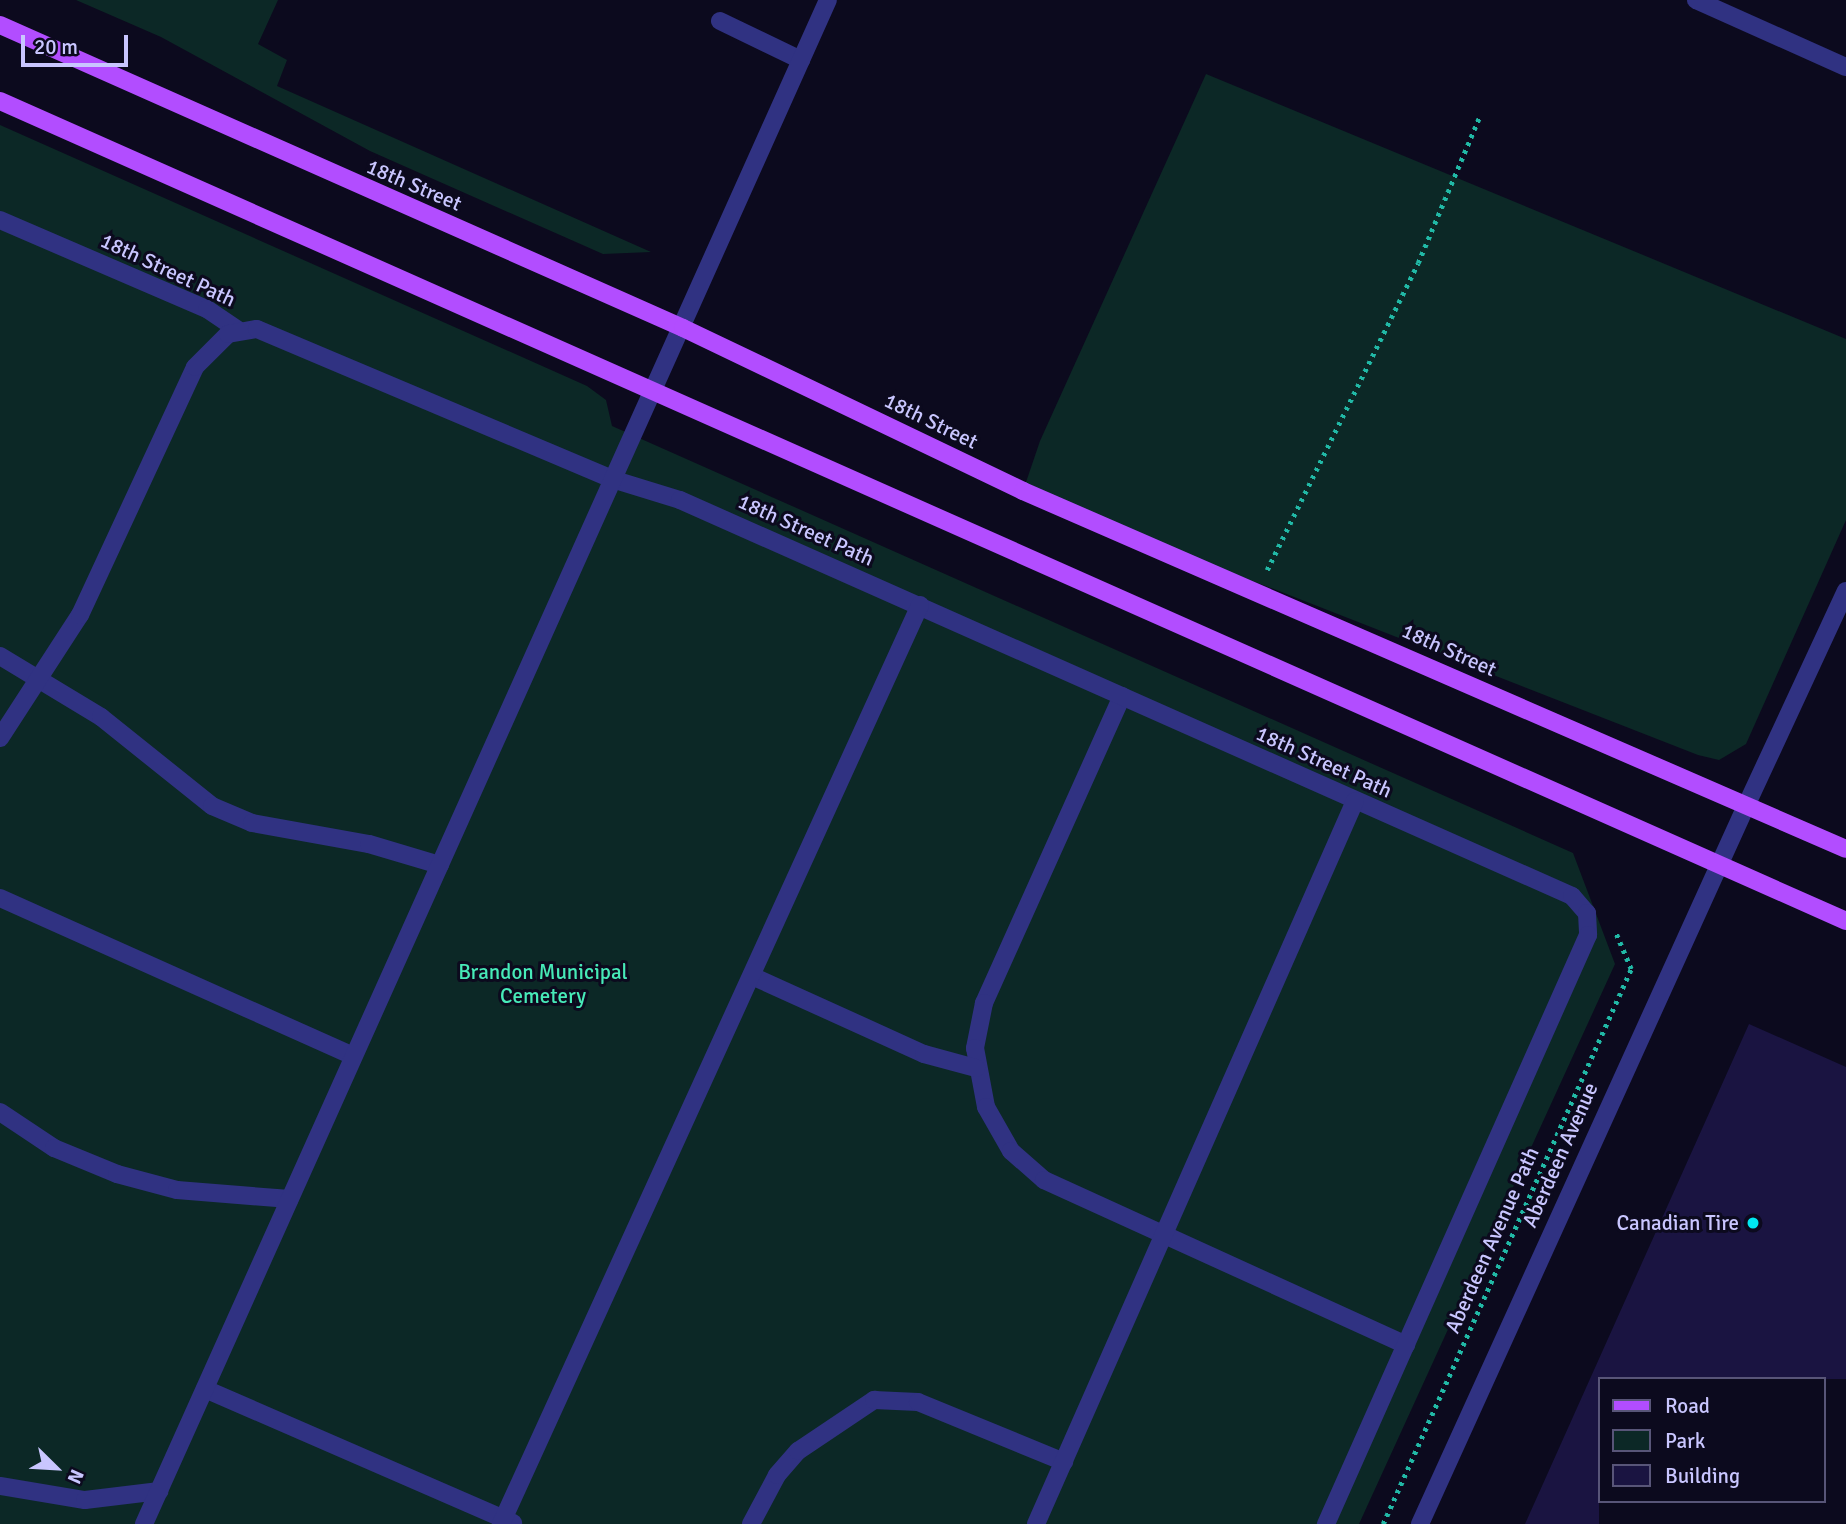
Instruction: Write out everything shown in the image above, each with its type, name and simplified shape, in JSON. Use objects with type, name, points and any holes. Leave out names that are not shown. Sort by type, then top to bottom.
[{"type":"main road","name":"18th Street","points":[[0,25],[683,328],[1023,491],[1258,590],[1846,849]]},
{"type":"main road","points":[[0,101],[1846,921]]},
{"type":"street","points":[[144,1524],[353,1056],[656,393],[828,0]]},
{"type":"street","points":[[1696,0],[1846,66]]},
{"type":"street","points":[[720,22],[801,60]]},
{"type":"street","name":"18th Street Path","points":[[0,220],[207,309],[237,330],[283,336],[615,480],[680,500],[1568,894],[1585,909],[1588,935],[1406,1345]]},
{"type":"street","points":[[0,738],[42,680],[80,615],[187,380],[215,343],[237,330]]},
{"type":"street","name":"Aberdeen Avenue","points":[[1420,1524],[1718,863],[1846,591]]},
{"type":"street","points":[[205,1389],[506,1522],[920,605]]},
{"type":"street","points":[[0,656],[125,734],[212,806],[251,823],[369,844],[440,865]]},
{"type":"street","points":[[1122,696],[992,979],[978,1026],[976,1068],[997,1130],[1028,1169],[1166,1236],[1406,1345],[1326,1524]]},
{"type":"street","points":[[1036,1524],[1166,1236],[1355,801]]},
{"type":"street","points":[[0,898],[353,1056]]},
{"type":"street","points":[[752,976],[923,1054],[976,1068]]},
{"type":"street","points":[[0,1112],[54,1148],[117,1174],[177,1189],[290,1199]]},
{"type":"street","points":[[751,1524],[778,1475],[798,1451],[874,1400],[918,1402],[1064,1462]]},
{"type":"street","points":[[0,1486],[85,1500],[159,1491]]},
{"type":"path","points":[[1258,590],[1418,263],[1479,118]]},
{"type":"path","name":"Aberdeen Avenue Path","points":[[1383,1524],[1631,969],[1611,919]]},
{"type":"green space","points":[[76,0],[278,0],[258,44],[287,60],[277,86],[651,252],[603,254],[370,151],[161,37]]},
{"type":"green space","points":[[1206,74],[1846,339],[1846,520],[1746,744],[1719,760],[1698,755],[1023,491],[1040,441]]},
{"type":"green space","name":"Brandon Municipal Cemetery","points":[[0,125],[587,386],[606,400],[612,426],[1573,853],[1615,964],[1359,1524],[0,1524]]},
{"type":"building","name":"Canadian Tire","points":[[1749,1024],[1846,1067],[1846,1379],[1598,1377],[1599,1524],[1525,1524]]},
{"type":"place","name":"Canadian Tire","points":[[1753,1223]]}]
